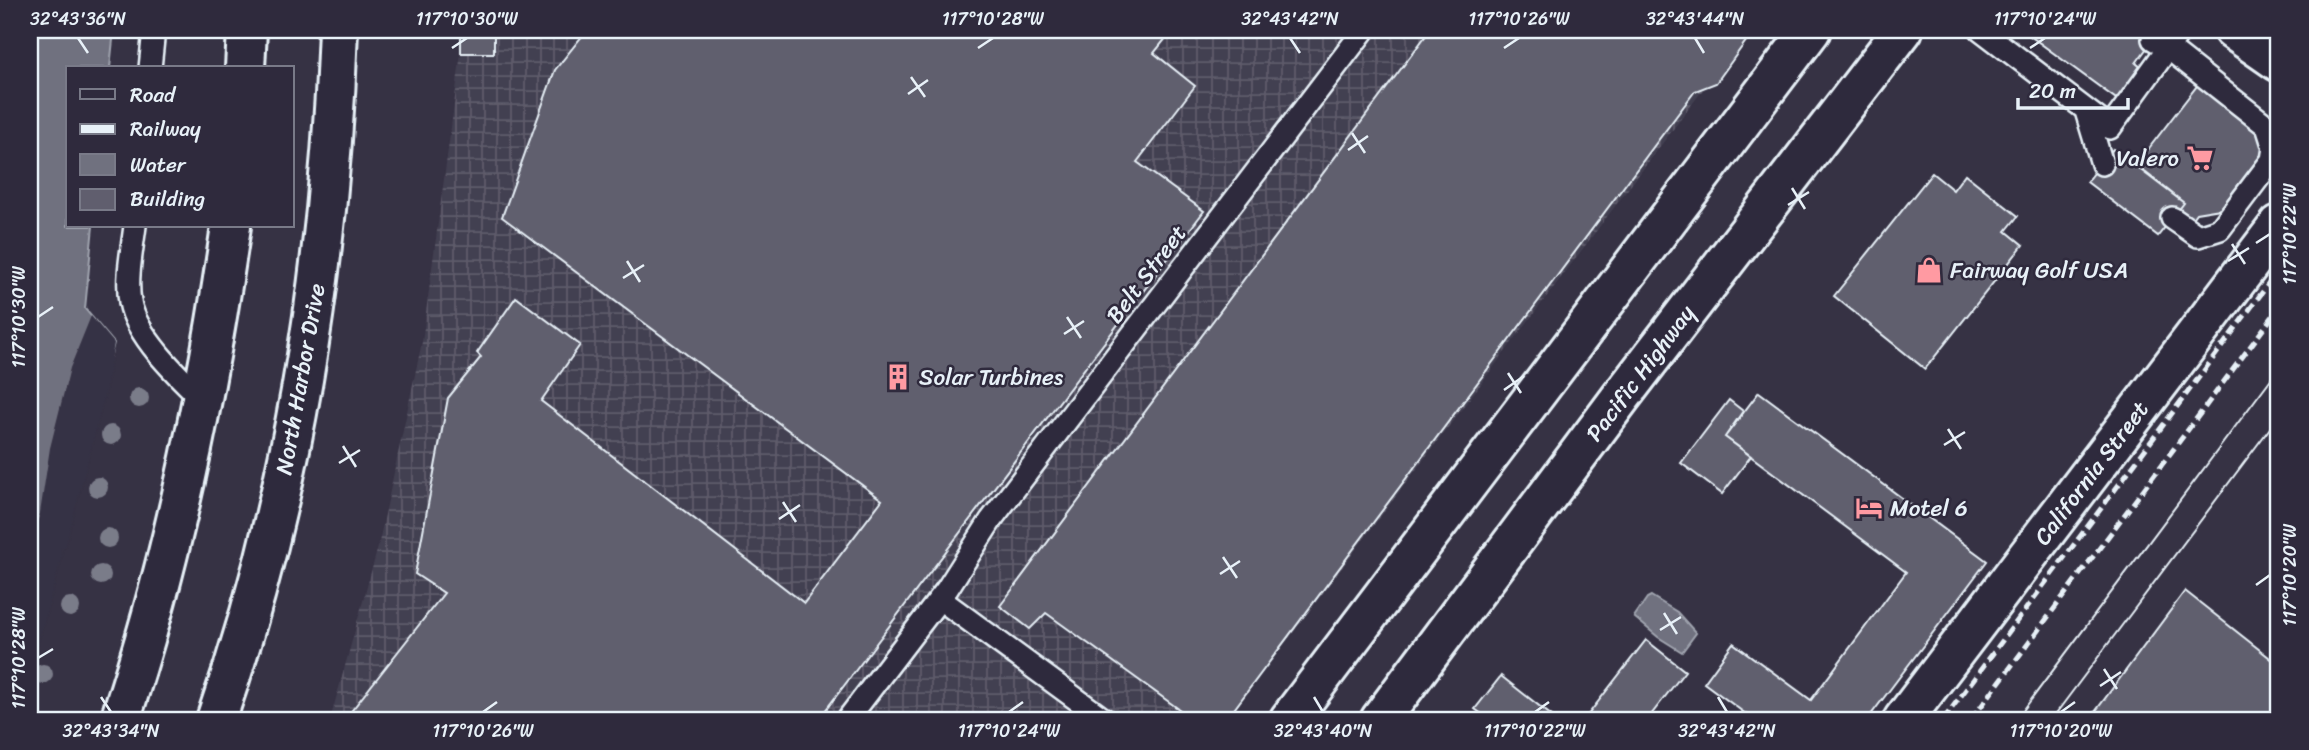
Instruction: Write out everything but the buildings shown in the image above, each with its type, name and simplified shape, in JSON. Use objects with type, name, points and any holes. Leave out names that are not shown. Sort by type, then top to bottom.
[{"type":"main road","points":[[245,66],[247,30]]},
{"type":"main road","name":"North Harbor Drive","points":[[216,720],[242,640],[280,496],[305,364],[322,244],[338,30]]},
{"type":"main road","points":[[1289,720],[1811,30]]},
{"type":"main road","name":"Pacific Highway","points":[[1380,720],[1613,407],[1903,30]]},
{"type":"main road","points":[[2232,30],[2279,62]]},
{"type":"main road","name":"California Street","points":[[1903,720],[2279,225]]},
{"type":"main road","points":[[120,720],[173,538],[220,303],[231,228]]},
{"type":"lane","points":[[150,66],[154,30]]},
{"type":"lane","name":"Belt Street","points":[[848,720],[940,598],[991,520],[1364,30]]},
{"type":"lane","points":[[1986,31],[2110,128],[2160,43],[2181,30]]},
{"type":"lane","points":[[2160,43],[2267,126],[2274,148],[2272,160],[2220,229],[2198,236],[2172,218]]},
{"type":"lane","points":[[2086,111],[2102,163]]},
{"type":"lane","points":[[135,228],[129,286],[130,303],[135,318],[162,360],[201,398]]},
{"type":"lane","points":[[940,598],[1105,720]]},
{"type":"shaded area","name":"Solar Turbines","points":[[461,30],[1748,30],[1227,720],[330,720],[378,547],[422,342],[461,53]]},
{"type":"water","points":[[30,30],[114,30],[110,66],[66,66],[66,228],[93,228],[85,309],[114,343],[30,662]]},
{"type":"water","points":[[1651,596],[1677,612],[1696,633],[1682,652],[1634,617]]},
{"type":"pier","points":[[91,316],[114,343],[106,391],[66,546],[61,549],[63,554],[33,663],[30,665],[30,545],[40,513],[50,448],[70,368]]},
{"type":"tram line","points":[[2016,720],[2279,368]]},
{"type":"tram line","points":[[2051,720],[2279,416]]},
{"type":"railway","points":[[1943,720],[2279,270]]},
{"type":"railway","points":[[1971,720],[2279,308]]},
{"type":"place","name":"Valero","points":[[2200,158]]},
{"type":"place","name":"Fairway Golf USA","points":[[1929,270]]},
{"type":"place","name":"Solar Turbines","points":[[898,377]]},
{"type":"place","name":"Motel 6","points":[[1869,508]]}]
